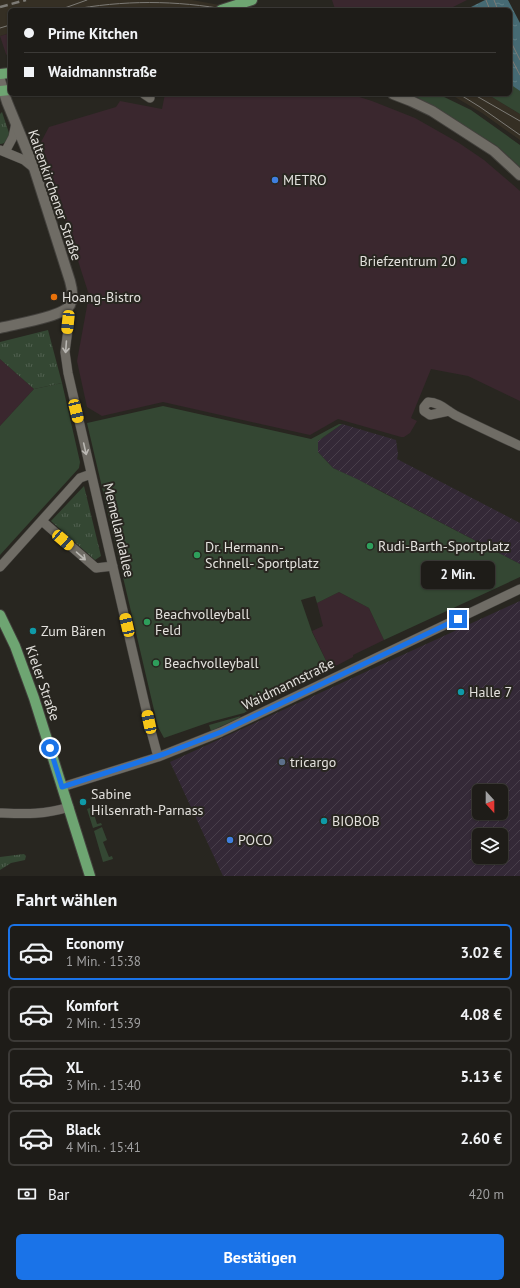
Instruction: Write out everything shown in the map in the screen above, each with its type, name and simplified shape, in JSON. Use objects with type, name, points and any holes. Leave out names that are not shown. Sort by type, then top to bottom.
[{"type":"main road","points":[[227,8],[252,0]]},
{"type":"main road","name":"Kieler Straße","points":[[0,616],[22,662],[38,709],[87,875]]},
{"type":"street","name":"Kaltenkirchener Straße","points":[[0,80],[34,168],[71,287],[72,301],[68,308]]},
{"type":"street","points":[[398,96],[432,112],[494,151],[520,175]]},
{"type":"street","points":[[16,124],[13,137],[2,151],[24,160],[34,168]]},
{"type":"street","points":[[0,328],[52,316],[63,312],[68,308]]},
{"type":"street","name":"Memellandallee","points":[[68,308],[65,352],[68,374],[158,756]]},
{"type":"street","points":[[449,412],[520,446]]},
{"type":"street","points":[[0,567],[80,478],[91,474]]},
{"type":"street","points":[[42,521],[96,568],[113,566]]},
{"type":"street","name":"Waidmannstraße","points":[[62,787],[158,756],[234,726],[520,589]]},
{"type":"street","points":[[0,813],[36,814],[54,812],[68,807]]},
{"type":"shaded area","points":[[0,0],[192,0],[236,8],[8,8],[8,34],[0,36]]},
{"type":"shaded area","points":[[332,0],[467,0],[451,8],[335,8]]},
{"type":"shaded area","points":[[8,34],[8,56],[6,54],[0,36]]},
{"type":"shaded area","points":[[165,96],[356,96],[415,118],[459,143],[484,160],[520,191],[520,401],[468,376],[431,369],[411,418],[417,421],[410,433],[404,437],[338,419],[310,435],[163,402],[102,416],[87,407],[77,361],[89,295],[41,142],[49,127],[116,107],[120,101],[162,109]]},
{"type":"shaded area","points":[[453,96],[490,96],[520,114],[520,140],[482,113]]},
{"type":"shaded area","points":[[0,359],[34,389],[0,426]]},
{"type":"shaded area","points":[[342,424],[396,440],[398,454],[397,459],[520,523],[520,564],[379,490],[333,468],[318,452],[318,441]]},
{"type":"shaded area","points":[[339,592],[369,608],[384,640],[353,655],[353,657],[330,669],[312,631],[323,626],[317,603]]},
{"type":"shaded area","points":[[520,601],[520,876],[223,876],[170,762]]},
{"type":"green space","points":[[512,86],[514,86],[520,91],[520,114],[490,96],[512,96]]},
{"type":"green space","points":[[415,96],[442,96],[471,110],[520,145],[520,167],[497,146]]},
{"type":"green space","points":[[2,112],[10,136],[5,143],[0,144],[0,114]]},
{"type":"green space","points":[[48,330],[62,383],[34,389],[0,359],[0,342]]},
{"type":"green space","points":[[62,383],[80,462],[79,468],[0,555],[0,426],[34,389]]},
{"type":"green space","name":"Dr. Hermann- Schnell- Sportplatz","points":[[163,406],[311,439],[339,424],[342,424],[318,441],[318,452],[333,468],[520,564],[520,577],[384,640],[369,608],[339,592],[317,603],[315,596],[301,600],[312,632],[330,669],[244,713],[210,722],[164,738],[158,727],[87,423]]},
{"type":"green space","points":[[84,486],[101,556],[95,560],[51,521]]},
{"type":"green space","points":[[241,716],[239,718],[211,731],[209,725]]},
{"type":"green space","points":[[95,806],[97,813],[94,814],[97,824],[101,823],[102,825],[93,828],[87,809]]},
{"type":"green space","points":[[102,827],[107,840],[103,842],[109,857],[112,856],[113,859],[103,862],[94,831]]},
{"type":"green space","points":[[24,854],[26,856],[25,860],[11,863],[0,870],[0,857]]},
{"type":"water","points":[[485,0],[508,0],[520,23],[520,91],[512,85],[512,8],[469,8]]},
{"type":"tram line","points":[[65,8],[87,0]]},
{"type":"tram line","points":[[486,0],[489,8]]},
{"type":"tram line","points":[[494,0],[497,8]]},
{"type":"tram line","points":[[83,8],[110,4],[150,2],[189,4],[216,8]]},
{"type":"tram line","points":[[0,28],[8,26]]},
{"type":"tram line","points":[[512,44],[520,60]]},
{"type":"tram line","points":[[512,60],[520,75]]},
{"type":"tram line","points":[[462,96],[520,135]]},
{"type":"tram line","points":[[476,96],[520,121]]},
{"type":"railway","points":[[0,7],[26,0]]},
{"type":"place","name":"METRO","points":[[275,180]]},
{"type":"place","name":"Briefzentrum 20","points":[[464,261]]},
{"type":"place","name":"Hoang-Bistro","points":[[54,297]]},
{"type":"place","name":"Rudi-Barth-Sportplatz","points":[[370,546]]},
{"type":"place","name":"Dr. Hermann- Schnell- Sportplatz","points":[[197,555]]},
{"type":"place","name":"Beachvolleyball Feld","points":[[147,622]]},
{"type":"place","name":"Zum Bären","points":[[33,631]]},
{"type":"place","name":"Beachvolleyball","points":[[156,663]]},
{"type":"place","name":"Halle 7","points":[[461,692]]},
{"type":"place","name":"tricargo","points":[[282,762]]},
{"type":"place","name":"Sabine Hilsenrath-Parnass","points":[[83,802]]},
{"type":"place","name":"BIOBOB","points":[[324,821]]},
{"type":"place","name":"POCO","points":[[230,840]]},
{"type":"route","points":[[50,748],[62,787],[164,754],[221,732],[458,619]]}]
